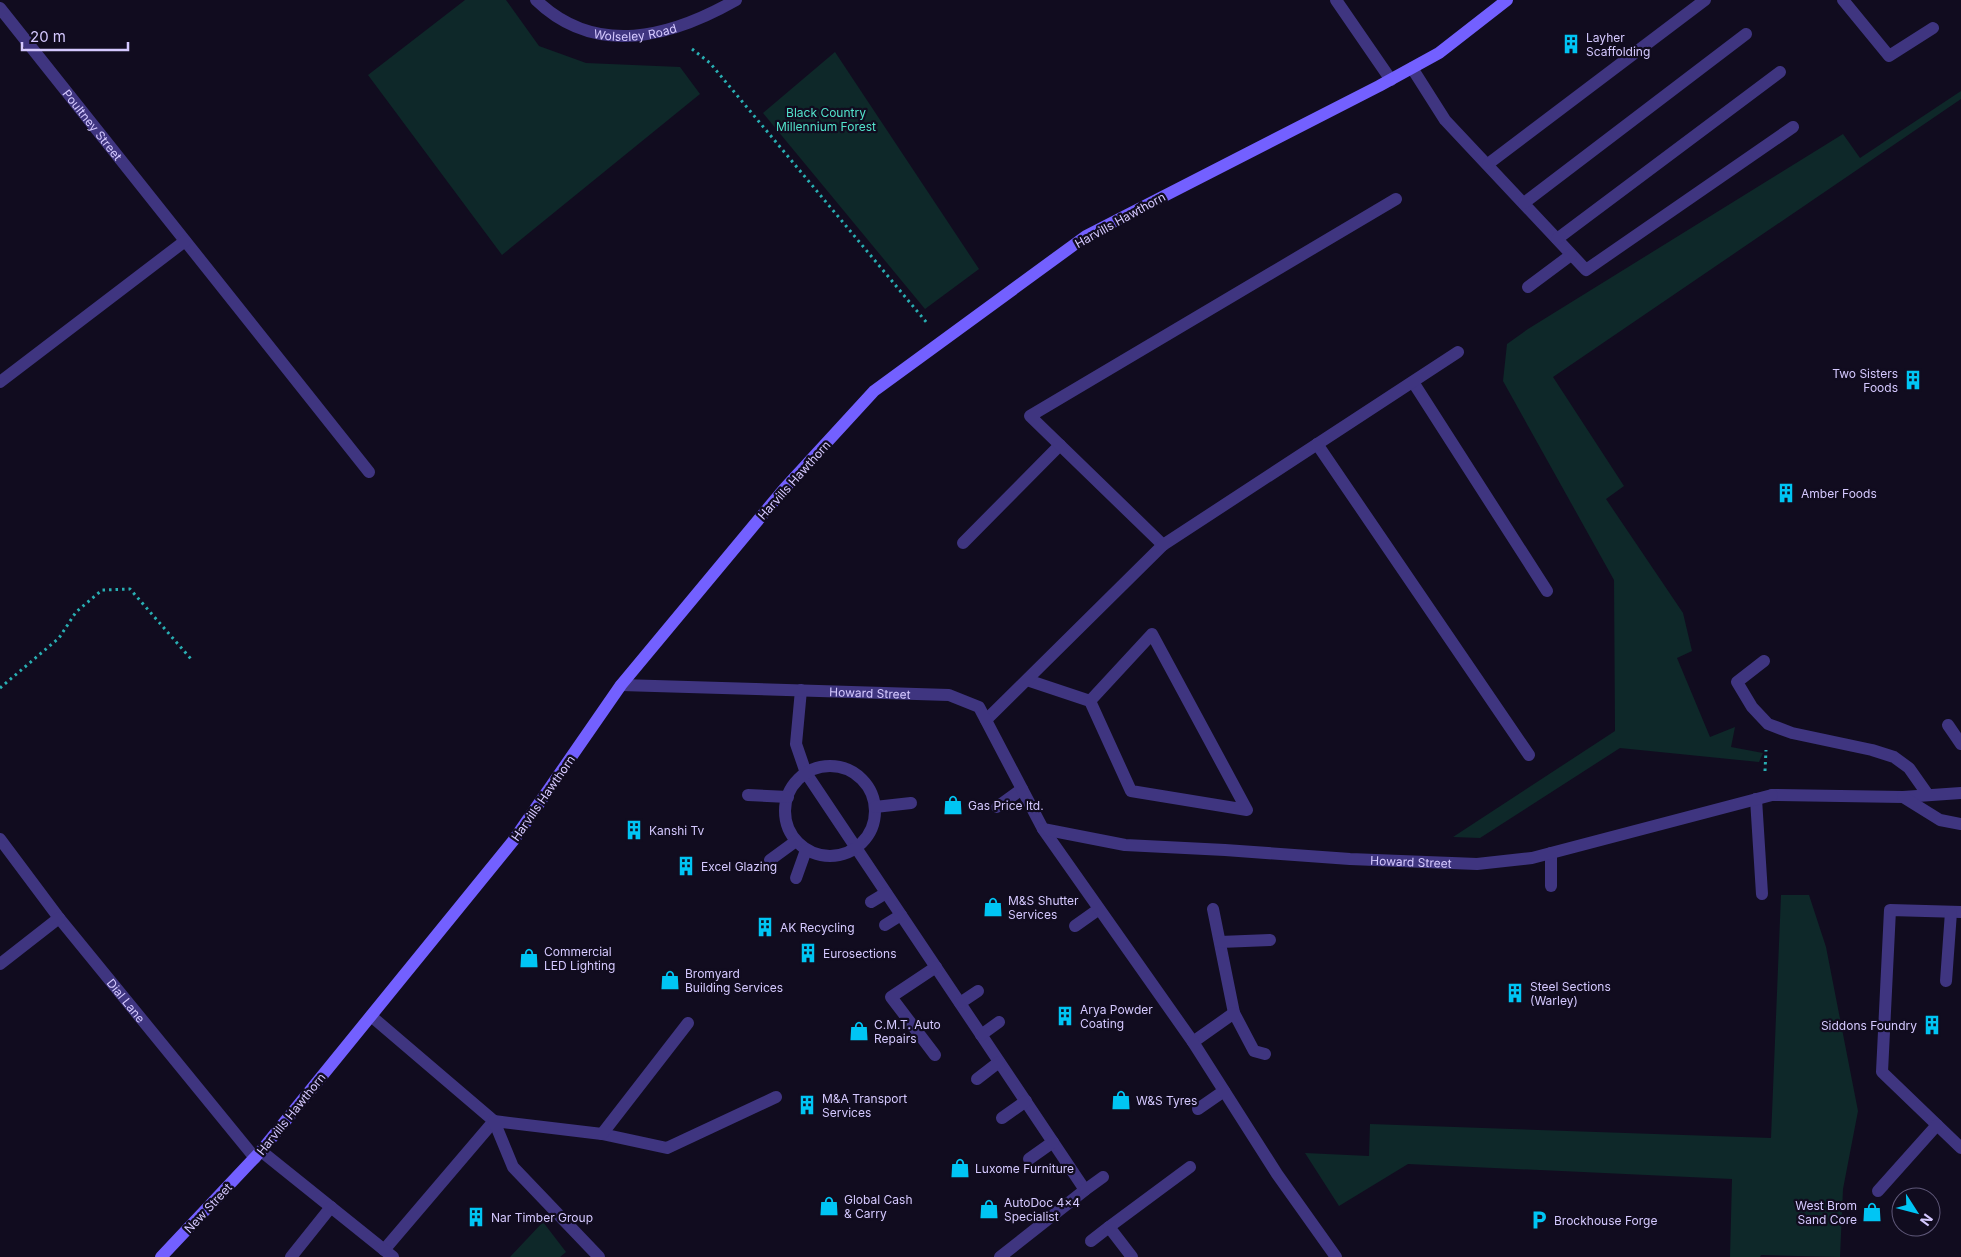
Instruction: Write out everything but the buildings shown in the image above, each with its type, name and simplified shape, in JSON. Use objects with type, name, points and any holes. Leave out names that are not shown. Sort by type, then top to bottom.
[{"type":"street","name":"Wolseley Road","points":[[536,0],[550,13],[584,30],[625,38],[668,31],[710,15],[736,0]]},
{"type":"street","points":[[1336,0],[1391,80]]},
{"type":"street","name":"Harvills Hawthorn","points":[[258,1154],[513,841],[621,684],[784,489],[874,392],[1086,236],[1440,53],[1507,0]]},
{"type":"street","points":[[1488,164],[1705,0]]},
{"type":"street","points":[[1843,0],[1889,56],[1933,28]]},
{"type":"street","name":"Poultney Street","points":[[0,8],[369,472]]},
{"type":"street","points":[[1524,203],[1746,34]]},
{"type":"street","points":[[1412,68],[1445,120],[1586,270],[1793,127]]},
{"type":"street","points":[[1557,239],[1780,72]]},
{"type":"street","points":[[1163,545],[1030,416],[1396,199]]},
{"type":"street","points":[[0,382],[185,241]]},
{"type":"street","points":[[1528,288],[1571,255]]},
{"type":"street","points":[[986,720],[1163,545],[1458,352]]},
{"type":"street","points":[[1413,382],[1547,591]]},
{"type":"street","points":[[1317,444],[1528,755]]},
{"type":"street","points":[[963,543],[1060,445]]},
{"type":"street","points":[[1027,680],[1090,701],[1131,791],[1248,810],[1152,634],[1090,701]]},
{"type":"street","points":[[1764,661],[1738,682],[1752,707],[1768,724],[1792,733],[1872,750],[1894,757],[1909,768],[1928,795]]},
{"type":"street","name":"Howard Street","points":[[621,684],[948,695],[979,707],[1043,828],[1193,1042],[1277,1174],[1336,1257]]},
{"type":"street","points":[[801,690],[796,744],[806,773],[1085,1190]]},
{"type":"street","points":[[1948,725],[1961,744]]},
{"type":"street","points":[[836,766],[863,780],[871,793],[875,807],[874,821],[868,834],[848,853],[834,856],[819,855],[806,850],[796,841],[788,828],[785,813],[788,797],[794,784],[806,773],[820,768],[836,766]]},
{"type":"street","points":[[997,808],[1022,789]]},
{"type":"street","name":"Howard Street","points":[[1043,828],[1125,845],[1350,859],[1477,864],[1532,858],[1772,795],[1903,797],[1960,793]]},
{"type":"street","points":[[748,795],[788,797]]},
{"type":"street","points":[[1903,797],[1940,820],[1961,824]]},
{"type":"street","points":[[1756,799],[1762,894]]},
{"type":"street","points":[[875,807],[911,803]]},
{"type":"street","name":"Dial Lane","points":[[0,839],[59,918],[258,1154],[331,1207],[389,1253]]},
{"type":"street","points":[[770,860],[796,841]]},
{"type":"street","points":[[796,878],[806,850]]},
{"type":"street","points":[[1551,853],[1551,886]]},
{"type":"street","points":[[871,902],[886,893]]},
{"type":"street","points":[[1075,926],[1099,909]]},
{"type":"street","points":[[1213,909],[1234,1013],[1254,1051],[1265,1054]]},
{"type":"street","points":[[1946,981],[1956,912],[1890,910],[1882,1072],[1961,1148]]},
{"type":"street","points":[[885,925],[901,915]]},
{"type":"street","points":[[0,964],[59,918]]},
{"type":"street","points":[[1220,942],[1270,940]]},
{"type":"street","points":[[935,1055],[890,997],[936,966]]},
{"type":"street","points":[[960,1003],[978,991]]},
{"type":"street","points":[[1193,1042],[1234,1013]]},
{"type":"street","points":[[371,1016],[494,1121],[513,1167],[599,1257]]},
{"type":"street","points":[[981,1035],[999,1022]]},
{"type":"street","points":[[602,1134],[688,1023]]},
{"type":"street","points":[[977,1079],[1000,1062]]},
{"type":"street","points":[[1198,1109],[1224,1091]]},
{"type":"street","points":[[494,1121],[602,1134],[667,1148],[776,1097]]},
{"type":"street","points":[[1002,1118],[1026,1101]]},
{"type":"street","points":[[389,1253],[494,1121]]},
{"type":"street","points":[[1878,1191],[1937,1125]]},
{"type":"street","points":[[1029,1158],[1053,1142]]},
{"type":"street","name":"New Street","points":[[161,1257],[258,1154]]},
{"type":"street","points":[[1091,1241],[1190,1167]]},
{"type":"street","points":[[1000,1257],[1103,1177]]},
{"type":"street","points":[[291,1257],[331,1207]]},
{"type":"street","points":[[1108,1228],[1132,1257]]},
{"type":"path","points":[[668,31],[710,63],[941,341]]},
{"type":"path","points":[[0,688],[59,638],[76,612],[102,590],[130,589],[191,659]]},
{"type":"path","points":[[1766,763],[1767,744]]},
{"type":"green space","points":[[465,0],[506,0],[539,46],[586,63],[680,67],[700,94],[502,255],[368,75]]},
{"type":"green space","name":"Black Country Millennium Forest","points":[[835,52],[979,269],[925,309],[763,113]]},
{"type":"green space","points":[[1961,91],[1961,99],[1553,377],[1624,486],[1606,499],[1683,613],[1692,651],[1677,658],[1710,737],[1735,727],[1731,747],[1763,753],[1759,762],[1620,748],[1480,838],[1453,837],[1615,731],[1614,580],[1503,381],[1507,344],[1528,329],[1843,134],[1860,158]]},
{"type":"green space","points":[[1781,895],[1809,895],[1826,947],[1858,1111],[1843,1189],[1840,1257],[1761,1255],[1760,1257],[1730,1257],[1732,1179],[1408,1164],[1339,1206],[1305,1153],[1369,1156],[1370,1124],[1771,1138]]},
{"type":"green space","points":[[543,1222],[566,1252],[560,1257],[510,1257]]},
{"type":"place","name":"Layher Scaffolding","points":[[1571,44]]},
{"type":"place","name":"Two Sisters Foods","points":[[1913,380]]},
{"type":"place","name":"Amber Foods","points":[[1786,493]]},
{"type":"place","name":"Gas Price ltd.","points":[[953,805]]},
{"type":"place","name":"Kanshi Tv","points":[[634,830]]},
{"type":"place","name":"Excel Glazing","points":[[686,866]]},
{"type":"place","name":"M&S Shutter Services","points":[[993,907]]},
{"type":"place","name":"AK Recycling","points":[[765,927]]},
{"type":"place","name":"Eurosections","points":[[808,953]]},
{"type":"place","name":"Commercial LED Lighting","points":[[529,958]]},
{"type":"place","name":"Bromyard Building Services","points":[[670,980]]},
{"type":"place","name":"Steel Sections (Warley)","points":[[1515,993]]},
{"type":"place","name":"Arya Powder Coating","points":[[1065,1016]]},
{"type":"place","name":"Siddons Foundry","points":[[1932,1025]]},
{"type":"place","name":"C.M.T. Auto Repairs","points":[[859,1031]]},
{"type":"place","name":"W&S Tyres","points":[[1121,1100]]},
{"type":"place","name":"M&A Transport Services","points":[[807,1105]]},
{"type":"place","name":"Luxome Furniture","points":[[960,1168]]},
{"type":"place","name":"Global Cash & Carry","points":[[829,1206]]},
{"type":"place","name":"AutoDoc 4x4 Specialist","points":[[989,1209]]},
{"type":"place","name":"West Brom Sand Core","points":[[1872,1212]]},
{"type":"place","name":"Nar Timber Group","points":[[476,1217]]},
{"type":"place","name":"Brockhouse Forge","points":[[1539,1220]]}]
